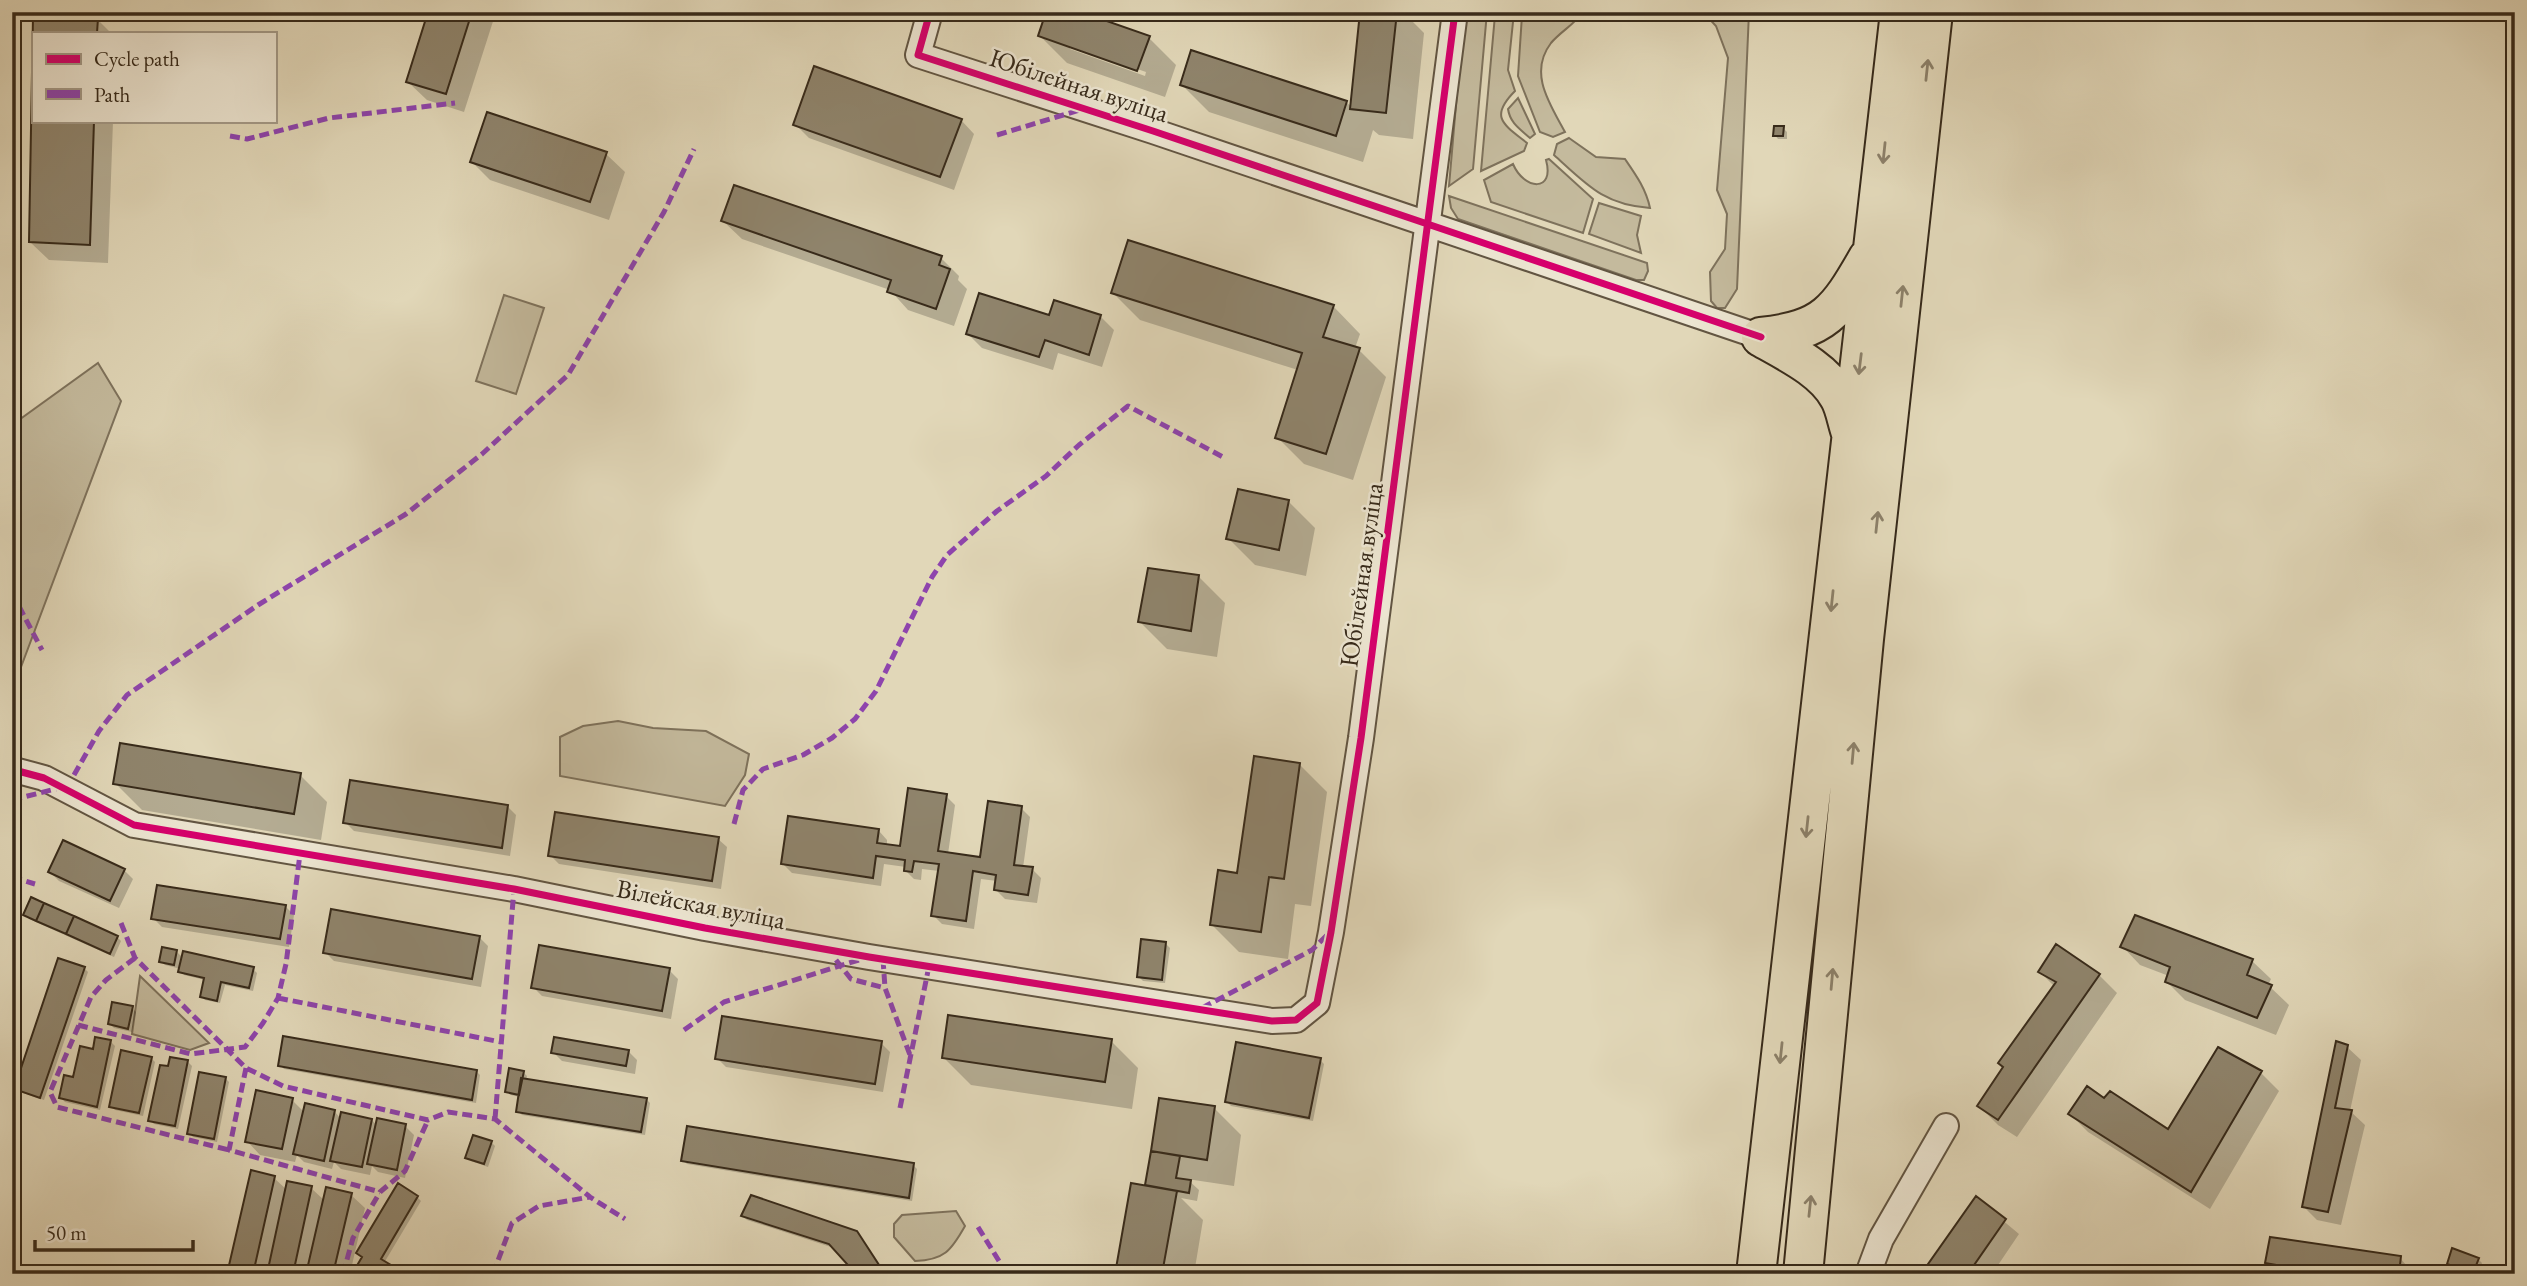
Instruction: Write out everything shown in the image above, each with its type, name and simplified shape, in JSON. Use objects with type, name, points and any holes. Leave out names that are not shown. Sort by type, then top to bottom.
[{"type":"highway","points":[[1756,1274],[1900,12]]},
{"type":"highway","points":[[1803,1274],[1866,625],[1933,12]]},
{"type":"highway","points":[[1761,338],[1795,333],[1815,324],[1837,307],[1874,247]]},
{"type":"highway","points":[[1761,338],[1790,354],[1833,386],[1841,399],[1852,438]]},
{"type":"street","name":"Юбілейная вуліца","points":[[930,12],[918,55],[1427,224]]},
{"type":"street","name":"Юбілейная вуліца","points":[[1331,932],[1361,738],[1455,12]]},
{"type":"street","points":[[1427,224],[1761,338]]},
{"type":"street","name":"Вілейская вуліца","points":[[12,772],[44,778],[134,825],[514,889],[705,928],[869,957],[1272,1021],[1296,1020],[1317,1003],[1331,932]]},
{"type":"street","points":[[1868,1274],[1881,1239],[1946,1126]]},
{"type":"shaded area","points":[[1464,12],[1487,12],[1473,169],[1449,186]]},
{"type":"shaded area","points":[[1509,12],[1513,22],[1508,70],[1515,91],[1503,107],[1502,120],[1527,143],[1524,151],[1481,171],[1495,15]]},
{"type":"shaded area","points":[[1520,12],[1583,12],[1551,43],[1541,66],[1541,77],[1548,99],[1565,132],[1553,137],[1540,132],[1518,76]]},
{"type":"shaded area","points":[[1703,12],[1749,12],[1737,289],[1725,308],[1717,308],[1711,301],[1710,272],[1725,249],[1727,214],[1717,190],[1728,58],[1716,26]]},
{"type":"shaded area","points":[[1518,98],[1535,134],[1530,138],[1509,114],[1508,109]]},
{"type":"shaded area","points":[[1569,138],[1596,157],[1625,159],[1643,188],[1650,208],[1608,198],[1576,176],[1554,155],[1557,144]]},
{"type":"shaded area","points":[[1549,159],[1593,199],[1583,233],[1491,202],[1484,180],[1513,164],[1524,179],[1531,183],[1542,183],[1548,171],[1546,160]]},
{"type":"shaded area","points":[[1449,196],[1647,263],[1648,271],[1644,280],[1636,280],[1458,219],[1451,208]]},
{"type":"shaded area","points":[[1599,203],[1641,216],[1637,235],[1641,253],[1589,234]]},
{"type":"shaded area","points":[[504,295],[544,308],[516,394],[476,381]]},
{"type":"shaded area","points":[[98,363],[121,401],[12,691],[12,548],[21,549],[17,494],[12,482],[12,425]]},
{"type":"shaded area","points":[[618,721],[653,728],[706,731],[749,754],[745,775],[725,806],[560,776],[560,737],[583,726]]},
{"type":"shaded area","points":[[140,976],[209,1043],[190,1050],[132,1034]]},
{"type":"shaded area","points":[[956,1211],[965,1226],[951,1248],[933,1259],[915,1261],[894,1237],[894,1224],[902,1215]]},
{"type":"building","points":[[428,12],[472,12],[446,94],[406,82]]},
{"type":"building","points":[[1046,12],[1081,12],[1150,36],[1137,71],[1038,36]]},
{"type":"building","points":[[1360,12],[1397,12],[1386,113],[1350,109]]},
{"type":"building","points":[[33,16],[98,18],[97,32],[33,32]]},
{"type":"building","points":[[1191,50],[1347,101],[1336,136],[1180,85]]},
{"type":"building","points":[[814,66],[962,119],[940,177],[793,125]]},
{"type":"building","points":[[32,72],[32,122],[94,122],[90,245],[29,242]]},
{"type":"building","points":[[487,112],[607,152],[590,202],[470,162]]},
{"type":"building","points":[[1774,126],[1784,126],[1783,136],[1773,136]]},
{"type":"building","points":[[734,185],[942,256],[939,265],[950,269],[936,309],[887,292],[891,280],[721,221]]},
{"type":"building","points":[[1128,240],[1334,305],[1323,337],[1360,348],[1326,454],[1275,438],[1302,353],[1111,293]]},
{"type":"building","points":[[979,293],[1049,315],[1054,300],[1101,315],[1089,355],[1045,340],[1039,357],[966,334]]},
{"type":"building","points":[[1238,489],[1289,500],[1279,550],[1226,539]]},
{"type":"building","points":[[1148,568],[1199,575],[1191,631],[1138,622]]},
{"type":"building","points":[[120,743],[301,773],[294,814],[113,784]]},
{"type":"building","points":[[1254,756],[1300,763],[1284,879],[1269,877],[1261,932],[1210,925],[1218,870],[1237,873]]},
{"type":"building","points":[[350,780],[508,805],[502,848],[343,823]]},
{"type":"building","points":[[908,788],[947,794],[938,851],[980,857],[988,801],[1022,806],[1014,865],[1033,867],[1028,895],[994,890],[996,875],[973,871],[966,921],[931,916],[939,864],[914,861],[912,872],[904,871],[905,860],[876,856],[873,878],[781,864],[788,816],[879,829],[877,843],[900,846]]},
{"type":"building","points":[[555,812],[719,837],[712,881],[548,856]]},
{"type":"building","points":[[63,840],[125,869],[110,901],[48,872]]},
{"type":"building","points":[[157,885],[286,905],[280,939],[151,919]]},
{"type":"building","points":[[31,897],[44,903],[36,921],[23,915]]},
{"type":"building","points":[[44,903],[74,916],[66,934],[36,921]]},
{"type":"building","points":[[331,909],[480,936],[472,979],[323,953]]},
{"type":"building","points":[[2135,915],[2253,959],[2247,975],[2272,985],[2257,1018],[2165,982],[2170,967],[2120,947]]},
{"type":"building","points":[[74,916],[118,936],[110,954],[66,934]]},
{"type":"building","points":[[1141,939],[1166,942],[1162,980],[1137,977]]},
{"type":"building","points":[[2056,944],[2100,974],[1998,1120],[1977,1106],[2003,1067],[1998,1063],[2056,982],[2038,972]]},
{"type":"building","points":[[539,945],[670,968],[662,1011],[531,988]]},
{"type":"building","points":[[162,947],[177,950],[174,965],[159,962]]},
{"type":"building","points":[[183,951],[254,967],[249,988],[221,982],[217,1001],[200,997],[204,978],[178,972]]},
{"type":"building","points":[[58,958],[85,967],[40,1098],[14,1089]]},
{"type":"building","points":[[112,1002],[133,1006],[128,1029],[108,1024]]},
{"type":"building","points":[[948,1015],[1112,1039],[1105,1082],[942,1058]]},
{"type":"building","points":[[722,1016],[882,1041],[875,1084],[715,1059]]},
{"type":"building","points":[[283,1036],[477,1070],[472,1100],[278,1066]]},
{"type":"building","points":[[95,1037],[111,1040],[97,1107],[59,1098],[64,1075],[73,1077],[80,1046],[93,1049]]},
{"type":"building","points":[[554,1037],[629,1050],[626,1066],[551,1053]]},
{"type":"building","points":[[2336,1041],[2348,1045],[2335,1108],[2352,1110],[2328,1212],[2302,1207]]},
{"type":"building","points":[[1236,1042],[1321,1058],[1309,1118],[1225,1102]]},
{"type":"building","points":[[2218,1047],[2262,1071],[2191,1192],[2068,1114],[2087,1086],[2104,1098],[2110,1091],[2168,1129]]},
{"type":"building","points":[[121,1050],[152,1057],[139,1113],[109,1107]]},
{"type":"building","points":[[170,1057],[188,1060],[175,1126],[148,1121],[160,1065],[168,1066]]},
{"type":"building","points":[[509,1068],[524,1071],[519,1095],[505,1092]]},
{"type":"building","points":[[199,1072],[226,1077],[214,1139],[187,1134]]},
{"type":"building","points":[[521,1078],[647,1098],[641,1132],[516,1112]]},
{"type":"building","points":[[256,1090],[293,1098],[282,1149],[245,1142]]},
{"type":"building","points":[[1159,1098],[1215,1106],[1207,1160],[1151,1151]]},
{"type":"building","points":[[305,1103],[335,1110],[324,1161],[293,1154]]},
{"type":"building","points":[[341,1112],[372,1119],[362,1167],[330,1161]]},
{"type":"building","points":[[377,1118],[406,1124],[397,1170],[367,1164]]},
{"type":"building","points":[[687,1126],[914,1163],[909,1198],[681,1161]]},
{"type":"building","points":[[473,1135],[492,1141],[484,1164],[465,1158]]},
{"type":"building","points":[[1151,1151],[1180,1156],[1176,1178],[1191,1180],[1189,1193],[1145,1185]]},
{"type":"building","points":[[251,1170],[275,1176],[253,1274],[227,1274]]},
{"type":"building","points":[[287,1181],[312,1186],[293,1274],[267,1274]]},
{"type":"building","points":[[398,1183],[418,1196],[381,1259],[406,1274],[352,1274],[362,1257],[356,1253]]},
{"type":"building","points":[[1131,1183],[1177,1191],[1162,1274],[1115,1274]]},
{"type":"building","points":[[326,1187],[352,1193],[333,1274],[306,1274]]},
{"type":"building","points":[[751,1195],[857,1231],[881,1268],[876,1274],[856,1274],[829,1244],[741,1216]]},
{"type":"building","points":[[1976,1196],[2006,1219],[1970,1271],[1973,1274],[1921,1274]]},
{"type":"building","points":[[2270,1237],[2401,1256],[2399,1274],[2329,1274],[2265,1263]]},
{"type":"building","points":[[2452,1248],[2479,1258],[2473,1273],[2447,1264]]},
{"type":"marked path","points":[[230,136],[247,139],[329,118],[455,103]]},
{"type":"marked path","points":[[997,135],[1083,109]]},
{"type":"marked path","points":[[74,775],[99,731],[127,695],[258,605],[406,514],[482,454],[568,375],[664,212],[694,149]]},
{"type":"marked path","points":[[734,824],[743,790],[763,769],[803,755],[832,738],[855,719],[876,691],[932,577],[947,555],[997,511],[1046,476],[1079,445],[1128,406],[1223,457]]},
{"type":"marked path","points":[[12,593],[42,650]]},
{"type":"marked path","points":[[12,800],[63,787]]},
{"type":"marked path","points":[[78,1025],[191,1054],[245,1047],[278,998],[286,964],[300,854]]},
{"type":"marked path","points":[[12,877],[35,884]]},
{"type":"marked path","points":[[495,1119],[514,889]]},
{"type":"marked path","points":[[121,923],[135,958],[246,1068],[283,1086],[428,1120],[448,1112],[495,1119],[590,1197],[625,1219]]},
{"type":"marked path","points":[[1202,1008],[1312,950],[1328,934]]},
{"type":"marked path","points":[[135,958],[106,980],[91,997],[50,1092],[57,1107],[229,1150]]},
{"type":"marked path","points":[[684,1030],[724,1002],[862,959]]},
{"type":"marked path","points":[[883,959],[885,988],[910,1055]]},
{"type":"marked path","points":[[836,960],[851,979],[885,988]]},
{"type":"marked path","points":[[900,1108],[929,966]]},
{"type":"marked path","points":[[278,998],[501,1042]]},
{"type":"marked path","points":[[246,1068],[229,1150],[380,1192]]},
{"type":"marked path","points":[[343,1274],[353,1238],[380,1192],[405,1171],[428,1120]]},
{"type":"marked path","points":[[493,1274],[512,1223],[539,1206],[590,1197]]},
{"type":"marked path","points":[[978,1227],[1007,1274]]},
{"type":"marked path","points":[[421,1274],[431,1266],[454,1274]]},
{"type":"marked path","points":[[464,1274],[492,1271]]},
{"type":"cycle path","points":[[930,12],[918,55],[1153,131],[1761,337]]},
{"type":"cycle path","points":[[12,772],[44,778],[134,825],[514,889],[705,928],[869,957],[1272,1021],[1296,1020],[1317,1003],[1331,932],[1361,738],[1455,12]]}]
